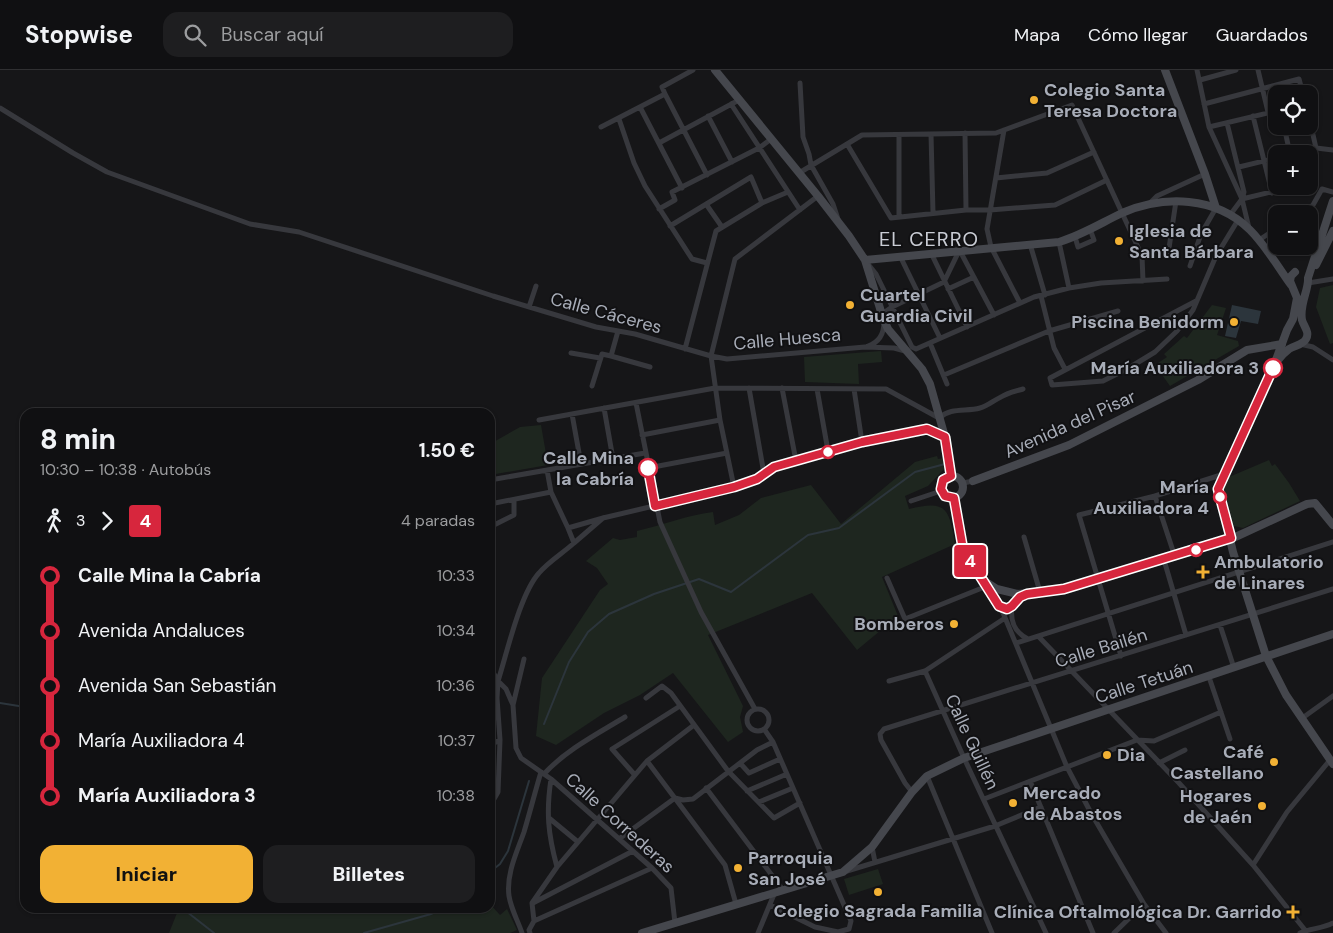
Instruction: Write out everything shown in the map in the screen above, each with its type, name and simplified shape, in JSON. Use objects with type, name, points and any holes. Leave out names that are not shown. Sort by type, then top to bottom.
[{"type":"street","points":[[693,70],[662,87],[708,174]]},
{"type":"street","points":[[715,70],[839,222],[876,274],[930,384],[945,437],[951,476]]},
{"type":"street","points":[[1165,70],[1216,208],[1201,234],[1190,266]]},
{"type":"street","points":[[1198,70],[1209,128],[1242,199],[1249,229]]},
{"type":"street","points":[[1200,80],[1236,70]]},
{"type":"street","points":[[1209,128],[1268,112],[1258,70]]},
{"type":"street","points":[[1277,85],[1299,79],[1301,85]]},
{"type":"street","points":[[800,83],[803,137],[812,165],[833,204],[839,222]]},
{"type":"street","points":[[1204,104],[1268,87]]},
{"type":"street","points":[[601,127],[665,94]]},
{"type":"street","points":[[658,143],[739,100]]},
{"type":"street","points":[[731,104],[800,210]]},
{"type":"street","points":[[800,173],[862,135],[996,133],[1072,105],[1142,256],[1143,280]]},
{"type":"street","points":[[640,107],[682,188]]},
{"type":"street","name":"Calle Cáceres","points":[[0,108],[107,172],[250,224],[299,232],[494,296],[596,327],[635,334],[711,356]]},
{"type":"street","points":[[708,116],[732,162]]},
{"type":"street","points":[[1254,116],[1268,175]]},
{"type":"street","points":[[619,119],[634,163],[659,209],[692,259],[706,264]]},
{"type":"street","points":[[1227,123],[1244,192],[1242,199],[1230,214]]},
{"type":"street","points":[[1004,130],[987,229],[991,247],[1020,303]]},
{"type":"street","points":[[965,133],[966,210]]},
{"type":"street","points":[[932,134],[933,213]]},
{"type":"street","points":[[899,135],[899,217]]},
{"type":"street","points":[[659,209],[675,200],[672,192],[760,148],[772,139]]},
{"type":"street","points":[[847,144],[891,218],[966,210],[1055,205],[1107,180]]},
{"type":"street","points":[[1318,148],[1333,150]]},
{"type":"street","points":[[996,178],[1047,173],[1094,152]]},
{"type":"street","points":[[1239,167],[1268,160]]},
{"type":"street","points":[[1149,204],[1157,196],[1204,174]]},
{"type":"street","points":[[670,226],[751,177],[762,203]]},
{"type":"street","points":[[1312,205],[1322,189],[1333,192]]},
{"type":"street","points":[[1196,203],[1207,199],[1210,191]]},
{"type":"street","points":[[685,348],[716,231],[762,203],[788,192]]},
{"type":"street","points":[[1242,199],[1268,194]]},
{"type":"street","points":[[734,487],[720,420],[711,356],[735,259],[818,196]]},
{"type":"street","points":[[865,260],[1059,242],[1074,237],[1122,213],[1149,204],[1176,201],[1196,203],[1230,214],[1249,229],[1293,287],[1300,290],[1312,265],[1333,201]]},
{"type":"street","points":[[1142,256],[1168,255],[1176,201]]},
{"type":"street","points":[[706,204],[722,227]]},
{"type":"street","points":[[1196,301],[1065,369],[1050,378],[1052,385],[1103,381],[1154,352],[1177,331],[1193,310],[1216,256],[1238,220]]},
{"type":"street","points":[[1273,368],[1284,354],[1297,344],[1305,341],[1306,331],[1302,310],[1305,279],[1333,231]]},
{"type":"street","points":[[1259,240],[1268,234]]},
{"type":"street","points":[[1059,242],[1069,288]]},
{"type":"street","points":[[1030,244],[1043,295],[1049,331],[1054,348],[1065,369]]},
{"type":"street","points":[[960,250],[994,315]]},
{"type":"street","points":[[881,336],[883,318],[892,307],[944,282],[960,250]]},
{"type":"street","points":[[930,253],[967,327]]},
{"type":"street","points":[[900,256],[940,338]]},
{"type":"street","points":[[865,260],[883,318],[893,334],[913,352]]},
{"type":"street","points":[[1276,265],[1305,279]]},
{"type":"street","points":[[948,289],[974,277]]},
{"type":"street","points":[[1253,865],[1287,812],[1332,761],[1301,719],[1266,656],[1239,572],[1218,489],[1291,325],[1297,295],[1290,278],[1333,279]]},
{"type":"street","points":[[913,352],[940,338],[1043,295],[1069,288],[1102,283],[1167,279]]},
{"type":"street","points":[[530,306],[536,286]]},
{"type":"street","points":[[944,375],[1049,331],[1118,311]]},
{"type":"street","points":[[1291,325],[1298,324],[1306,331],[1317,350],[1332,359]]},
{"type":"street","points":[[610,356],[618,331]]},
{"type":"street","points":[[1286,333],[1288,341],[1297,344]]},
{"type":"street","name":"Avenida del Pisar","points":[[1264,347],[1278,341],[1286,333]]},
{"type":"street","points":[[875,347],[889,343],[893,334]]},
{"type":"street","name":"Calle Huesca","points":[[866,347],[874,344],[881,336],[893,334]]},
{"type":"street","points":[[930,343],[947,384]]},
{"type":"street","name":"Avenida del Pisar","points":[[963,483],[1064,447],[1189,384],[1244,352],[1282,344],[1307,345],[1317,350]]},
{"type":"street","name":"Calle Huesca","points":[[711,356],[727,358],[866,347],[900,349],[913,352]]},
{"type":"street","points":[[1264,347],[1276,349],[1278,353]]},
{"type":"street","points":[[571,353],[600,358]]},
{"type":"street","points":[[592,386],[602,354],[650,367]]},
{"type":"street","points":[[539,420],[716,388],[886,389],[939,418]]},
{"type":"street","points":[[749,388],[764,474]]},
{"type":"street","points":[[782,388],[796,461]]},
{"type":"street","points":[[817,389],[828,452]]},
{"type":"street","points":[[854,389],[862,442]]},
{"type":"street","points":[[939,418],[944,413],[980,408],[1000,397],[1023,389]]},
{"type":"street","points":[[636,402],[655,506],[660,522],[701,612],[755,709]]},
{"type":"street","points":[[604,408],[613,458]]},
{"type":"street","points":[[572,414],[581,464]]},
{"type":"street","points":[[642,435],[720,420]]},
{"type":"street","points":[[568,528],[734,487],[757,479],[774,467],[862,442],[927,429],[945,437]]},
{"type":"street","points":[[495,479],[645,453]]},
{"type":"street","points":[[648,468],[726,453]]},
{"type":"street","points":[[547,470],[551,492],[574,543]]},
{"type":"street","points":[[1122,656],[1079,515],[1155,496],[1224,474]]},
{"type":"street","points":[[951,476],[958,477],[963,483],[962,492],[954,498],[947,497],[941,491],[943,480],[951,476]]},
{"type":"street","points":[[910,501],[941,491]]},
{"type":"street","points":[[495,503],[551,492]]},
{"type":"street","points":[[1155,496],[1174,557]]},
{"type":"street","points":[[954,498],[963,549],[1001,608],[1067,767],[1144,904],[1166,933]]},
{"type":"street","points":[[495,524],[514,515],[514,500]]},
{"type":"street","points":[[1001,608],[1007,609],[1020,597],[1027,594],[1064,589],[1174,557],[1231,538],[1307,504],[1315,503],[1333,525]]},
{"type":"street","points":[[495,797],[498,792],[500,740],[497,698],[498,681],[512,634],[529,588],[538,573],[603,518]]},
{"type":"street","points":[[1024,537],[1040,592]]},
{"type":"street","points":[[1016,643],[1333,542]]},
{"type":"street","points":[[1164,560],[1186,635]]},
{"type":"street","points":[[887,578],[905,619],[985,583],[1007,592],[1027,594]]},
{"type":"street","name":"Calle Bailén","points":[[912,792],[881,740],[880,734],[884,729],[1333,589]]},
{"type":"street","points":[[997,600],[1000,594],[1007,592]]},
{"type":"street","points":[[1007,592],[1014,598],[1011,617],[1019,635],[1029,640]]},
{"type":"street","points":[[889,681],[925,670],[1005,618]]},
{"type":"street","points":[[1220,625],[1234,668]]},
{"type":"street","name":"Calle Tetuán","points":[[927,776],[964,758],[1333,634]]},
{"type":"street","points":[[1039,637],[1253,865],[1303,932],[1319,931],[1333,923]]},
{"type":"street","points":[[513,705],[524,659]]},
{"type":"street","name":"Calle Guillén","points":[[925,670],[942,711],[1046,933]]},
{"type":"street","points":[[495,676],[506,689],[513,705]]},
{"type":"street","points":[[1209,677],[1230,740]]},
{"type":"street","points":[[646,698],[662,686],[672,693],[728,771],[774,818],[800,803]]},
{"type":"street","points":[[1301,719],[1333,696]]},
{"type":"street","name":"Calle Correderas","points":[[513,705],[516,748],[521,758],[551,779],[652,868],[671,888],[675,923]]},
{"type":"street","points":[[634,774],[612,749],[680,706]]},
{"type":"street","points":[[755,709],[762,709],[768,714],[769,723],[764,729],[755,730],[749,725],[748,716],[755,709]]},
{"type":"street","points":[[984,799],[1137,740],[1154,741],[1221,712]]},
{"type":"street","points":[[522,933],[512,909],[509,883],[542,773],[584,742],[625,717]]},
{"type":"street","points":[[530,933],[529,930],[534,921],[532,903],[557,867],[646,761],[694,725]]},
{"type":"street","points":[[764,729],[773,742],[832,875],[851,921],[849,929]]},
{"type":"street","points":[[495,742],[500,740]]},
{"type":"street","points":[[675,798],[683,800],[692,799],[757,750],[773,742]]},
{"type":"street","points":[[1159,764],[1185,750]]},
{"type":"street","points":[[740,763],[749,773],[780,759]]},
{"type":"street","points":[[646,761],[725,865],[736,904]]},
{"type":"street","points":[[747,790],[787,774]]},
{"type":"street","points":[[843,872],[872,847],[912,792],[927,776],[992,933]]},
{"type":"street","points":[[551,779],[548,799],[549,837],[557,867]]},
{"type":"street","points":[[1030,781],[1093,933]]},
{"type":"street","points":[[706,788],[779,891]]},
{"type":"street","points":[[759,802],[793,788]]},
{"type":"street","points":[[619,839],[675,798]]},
{"type":"street","points":[[642,933],[995,826],[1041,807]]},
{"type":"street","points":[[548,818],[578,842]]},
{"type":"street","points":[[872,847],[875,862]]},
{"type":"street","points":[[532,903],[633,851]]},
{"type":"street","points":[[534,921],[652,868]]},
{"type":"street","points":[[758,933],[770,905],[779,891]]},
{"type":"street","points":[[1114,933],[1144,904]]},
{"type":"street","points":[[770,905],[816,927],[837,933],[849,929]]},
{"type":"street","points":[[849,929],[854,933]]},
{"type":"shaded area","points":[[1333,285],[1333,343],[1330,344],[1316,307],[1320,288]]},
{"type":"shaded area","points":[[1212,305],[1226,308],[1217,335],[1238,341],[1239,346],[1170,386],[1155,365],[1167,357],[1164,354],[1184,336],[1187,338]]},
{"type":"shaded area","name":"Piscina Benidorm","points":[[1232,305],[1261,311],[1258,324],[1241,321],[1236,338],[1225,336]]},
{"type":"shaded area","points":[[881,351],[882,362],[858,364],[859,384],[805,382],[804,357]]},
{"type":"shaded area","points":[[541,425],[548,465],[495,474],[495,441],[520,427]]},
{"type":"shaded area","points":[[937,456],[938,459],[944,458],[945,468],[928,486],[905,496],[909,509],[932,505],[944,510],[951,523],[955,544],[882,577],[898,616],[857,650],[812,593],[708,635],[743,706],[740,717],[743,732],[728,742],[673,673],[640,695],[604,713],[556,745],[536,736],[542,678],[600,590],[608,584],[597,568],[586,561],[613,538],[620,540],[637,537],[637,531],[694,515],[713,512],[715,525],[739,515],[761,498],[811,485],[841,524],[915,462]]},
{"type":"shaded area","points":[[1269,460],[1272,466],[1275,464],[1300,501],[1243,528],[1234,526],[1224,489],[1229,477]]},
{"type":"shaded area","points":[[878,869],[883,884],[849,895],[844,879]]},
{"type":"shaded area","points":[[507,909],[517,930],[510,933],[169,933],[177,913],[495,913],[495,910],[500,915]]},
{"type":"waterway","points":[[544,724],[569,662],[588,632],[609,614],[654,594],[699,579],[731,592],[808,535],[839,528],[915,472],[945,464]]},
{"type":"waterway","points":[[0,703],[20,706]]},
{"type":"waterway","points":[[495,868],[500,864],[508,851],[529,781]]},
{"type":"waterway","points":[[188,913],[214,933]]},
{"type":"waterway","points":[[364,933],[433,913]]},
{"type":"bus line","name":"4","points":[[648,468],[655,506],[734,487],[757,479],[774,467],[862,442],[927,429],[932,430],[945,437],[951,476],[943,480],[941,489],[945,496],[954,498],[960,541],[963,549],[997,600],[998,605],[1007,609],[1020,597],[1027,594],[1064,589],[1231,538],[1218,489],[1273,368]]},
{"type":"place","name":"Colegio Santa Teresa Doctora","points":[[1034,100]]},
{"type":"place","name":"Iglesia de Santa Bárbara","points":[[1119,241]]},
{"type":"place","name":"Cuartel Guardia Civil","points":[[850,305]]},
{"type":"place","name":"Piscina Benidorm","points":[[1234,322]]},
{"type":"place","name":"María Auxiliadora 3","points":[[1273,368]]},
{"type":"place","name":"Calle Mina la Cabría","points":[[648,468]]},
{"type":"place","name":"María Auxiliadora 4","points":[[1220,497]]},
{"type":"place","name":"Ambulatorio de Linares","points":[[1203,572]]},
{"type":"place","name":"Bomberos","points":[[954,624]]},
{"type":"place","name":"Dia","points":[[1107,755]]},
{"type":"place","name":"Café Castellano","points":[[1274,762]]},
{"type":"place","name":"Mercado de Abastos","points":[[1013,803]]},
{"type":"place","name":"Hogares de Jaén","points":[[1262,806]]},
{"type":"place","name":"Parroquia San José","points":[[738,868]]},
{"type":"place","name":"Colegio Sagrada Familia","points":[[878,892]]},
{"type":"place","name":"Clínica Oftalmológica Dr. Garrido","points":[[1293,912]]},
{"type":"district","name":"EL CERRO","points":[[929,239]]}]
